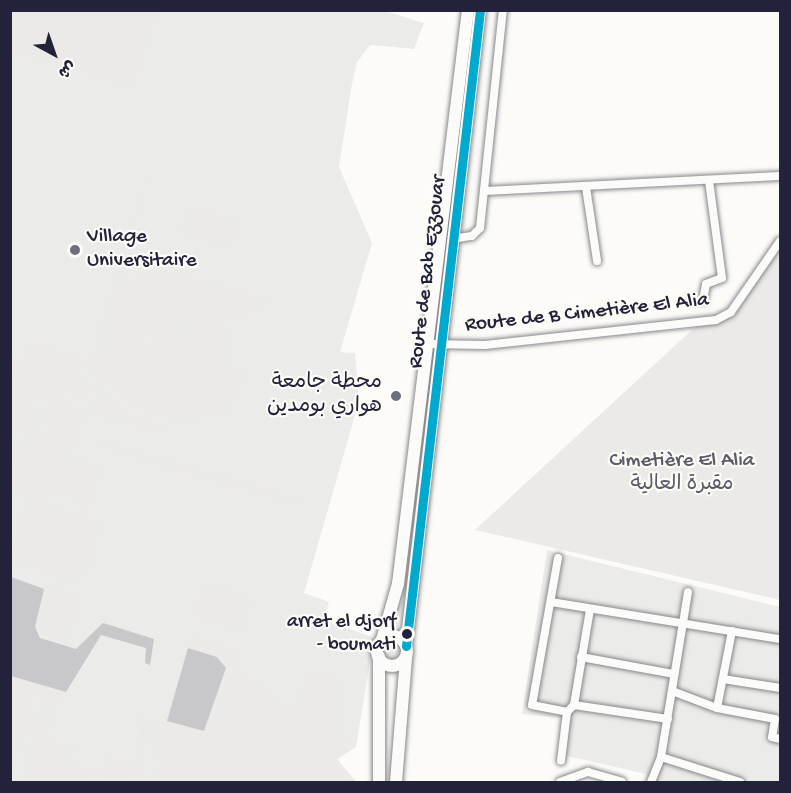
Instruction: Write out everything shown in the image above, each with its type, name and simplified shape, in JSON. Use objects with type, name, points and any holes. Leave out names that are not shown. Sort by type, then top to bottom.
[{"type":"main road","name":"Route de Bab Ezzouar","points":[[379,657],[396,592],[425,421],[435,344],[468,10]]},
{"type":"main road","name":"Route de Bab Ezzouar","points":[[435,344],[452,239],[480,10]]},
{"type":"main road","name":"Route de Bab Ezzouar","points":[[396,783],[425,421]]},
{"type":"main road","points":[[379,657],[393,666],[406,651],[394,636],[382,640]]},
{"type":"main road","points":[[379,657],[379,783]]},
{"type":"street","points":[[452,239],[477,232],[484,191],[503,10]]},
{"type":"street","points":[[484,191],[780,176]]},
{"type":"street","points":[[703,300],[706,284],[723,278],[709,180]]},
{"type":"street","points":[[586,187],[597,261]]},
{"type":"street","name":"Route de B Cimetière El Alia","points":[[435,344],[485,345],[716,320],[734,307],[780,241]]},
{"type":"street","points":[[558,558],[532,705],[567,712]]},
{"type":"street","points":[[651,783],[662,757],[688,592]]},
{"type":"street","points":[[551,602],[683,621],[780,639]]},
{"type":"street","points":[[561,761],[567,712],[574,705],[590,609]]},
{"type":"street","points":[[717,708],[732,631]]},
{"type":"street","points":[[581,657],[674,674]]},
{"type":"street","points":[[723,679],[780,688]]},
{"type":"street","points":[[672,691],[717,708],[775,719],[772,737],[780,739]]},
{"type":"street","points":[[574,705],[668,719]]},
{"type":"street","points":[[662,757],[741,783]]},
{"type":"street","points":[[560,783],[588,772],[622,783]]},
{"type":"shaded area","points":[[382,10],[424,23],[414,49],[370,45],[357,62],[352,84],[339,167],[372,243],[340,352],[355,353],[359,401],[304,593],[329,602],[323,619],[374,638],[356,747],[337,759],[356,782],[11,782],[10,11]]},
{"type":"shaded area","points":[[547,550],[780,607],[780,782],[650,782],[646,774],[559,754],[564,718],[522,714]]},
{"type":"shaded area","points":[[11,577],[44,589],[35,627],[40,638],[76,649],[103,623],[154,639],[150,665],[145,663],[146,648],[101,635],[66,692],[11,676]]},
{"type":"shaded area","points":[[188,648],[217,657],[226,668],[204,731],[167,721]]},
{"type":"green space","points":[[10,11],[157,11],[134,88],[11,51]]},
{"type":"green space","points":[[146,177],[148,177],[128,246],[125,245]]},
{"type":"green space","points":[[187,207],[239,222],[231,248],[180,233]]},
{"type":"green space","name":"Cimetière El Alia مقبرة العالية","points":[[780,242],[780,600],[475,530],[694,328],[728,318]]},
{"type":"green space","points":[[121,261],[120,274],[127,276],[123,292],[101,351],[90,366],[80,369],[29,354],[30,343],[91,361]]},
{"type":"green space","points":[[165,270],[274,302],[200,331],[192,330],[194,322],[186,319],[186,330],[148,334],[106,352],[131,279]]},
{"type":"green space","points":[[228,326],[234,343],[227,366],[235,406],[225,404],[228,415],[178,420],[132,406],[92,371],[104,359],[139,341],[146,340],[144,347],[151,350],[156,336],[164,344],[169,336]]},
{"type":"green space","points":[[15,355],[36,415],[33,417],[11,400]]},
{"type":"green space","points":[[19,356],[83,375],[60,402],[46,410],[49,403],[44,398],[35,402],[29,385],[38,381],[28,380]]},
{"type":"green space","points":[[230,365],[250,370],[236,398]]},
{"type":"green space","points":[[86,377],[88,396],[71,394]]},
{"type":"green space","points":[[92,380],[120,410],[165,426],[165,434],[94,414],[91,400],[99,400],[103,394],[97,389],[91,393]]},
{"type":"green space","points":[[10,404],[32,419],[18,434],[11,432]]},
{"type":"green space","points":[[62,404],[86,411],[73,454],[42,416]]},
{"type":"green space","points":[[38,408],[46,410],[39,414]]},
{"type":"green space","points":[[37,419],[51,466],[34,472],[40,445],[22,435]]},
{"type":"green space","points":[[44,426],[70,455],[74,458],[54,465]]},
{"type":"green space","points":[[15,441],[36,447],[23,491],[11,488]]},
{"type":"green space","points":[[102,441],[156,457],[153,463],[100,447]]},
{"type":"green space","points":[[77,459],[101,466],[87,511],[64,489],[55,467]]},
{"type":"green space","points":[[163,459],[300,499],[299,506],[161,465]]},
{"type":"green space","points":[[51,468],[63,495],[56,497],[50,488],[44,493],[47,500],[27,495],[33,474]]},
{"type":"green space","points":[[26,499],[103,523],[86,577],[69,581],[11,561]]},
{"type":"green space","points":[[42,583],[81,596],[67,644],[37,631],[47,592]]},
{"type":"green space","points":[[224,588],[252,597],[242,632],[192,616],[200,589]]},
{"type":"green space","points":[[192,636],[242,651],[238,669],[294,712],[308,670],[345,682],[337,720],[356,747],[337,759],[356,782],[156,782],[153,774],[162,771],[156,767],[167,758],[153,754],[155,719],[208,731],[228,674],[222,658],[189,647]]},
{"type":"green space","points":[[393,643],[401,651],[393,659],[385,651]]},
{"type":"green space","points":[[11,678],[67,694],[50,716],[38,697],[11,689]]},
{"type":"green space","points":[[11,693],[30,699],[26,708],[36,712],[33,718],[24,718],[32,723],[12,768]]},
{"type":"green space","points":[[40,712],[51,721],[29,740]]},
{"type":"green space","points":[[141,715],[147,717],[145,765],[130,782],[109,782],[68,766],[33,741],[56,719],[46,739],[95,754],[71,751],[67,762],[104,773],[104,757],[138,767]]},
{"type":"green space","points":[[31,743],[68,769],[104,782],[20,782]]},
{"type":"transit line","points":[[406,646],[480,10]]},
{"type":"place","name":"Village Universitaire","points":[[75,250]]},
{"type":"place","name":"محطة جامعة هواري بومدين","points":[[396,396]]},
{"type":"place","name":"arret el djorf - boumati","points":[[407,634]]}]
